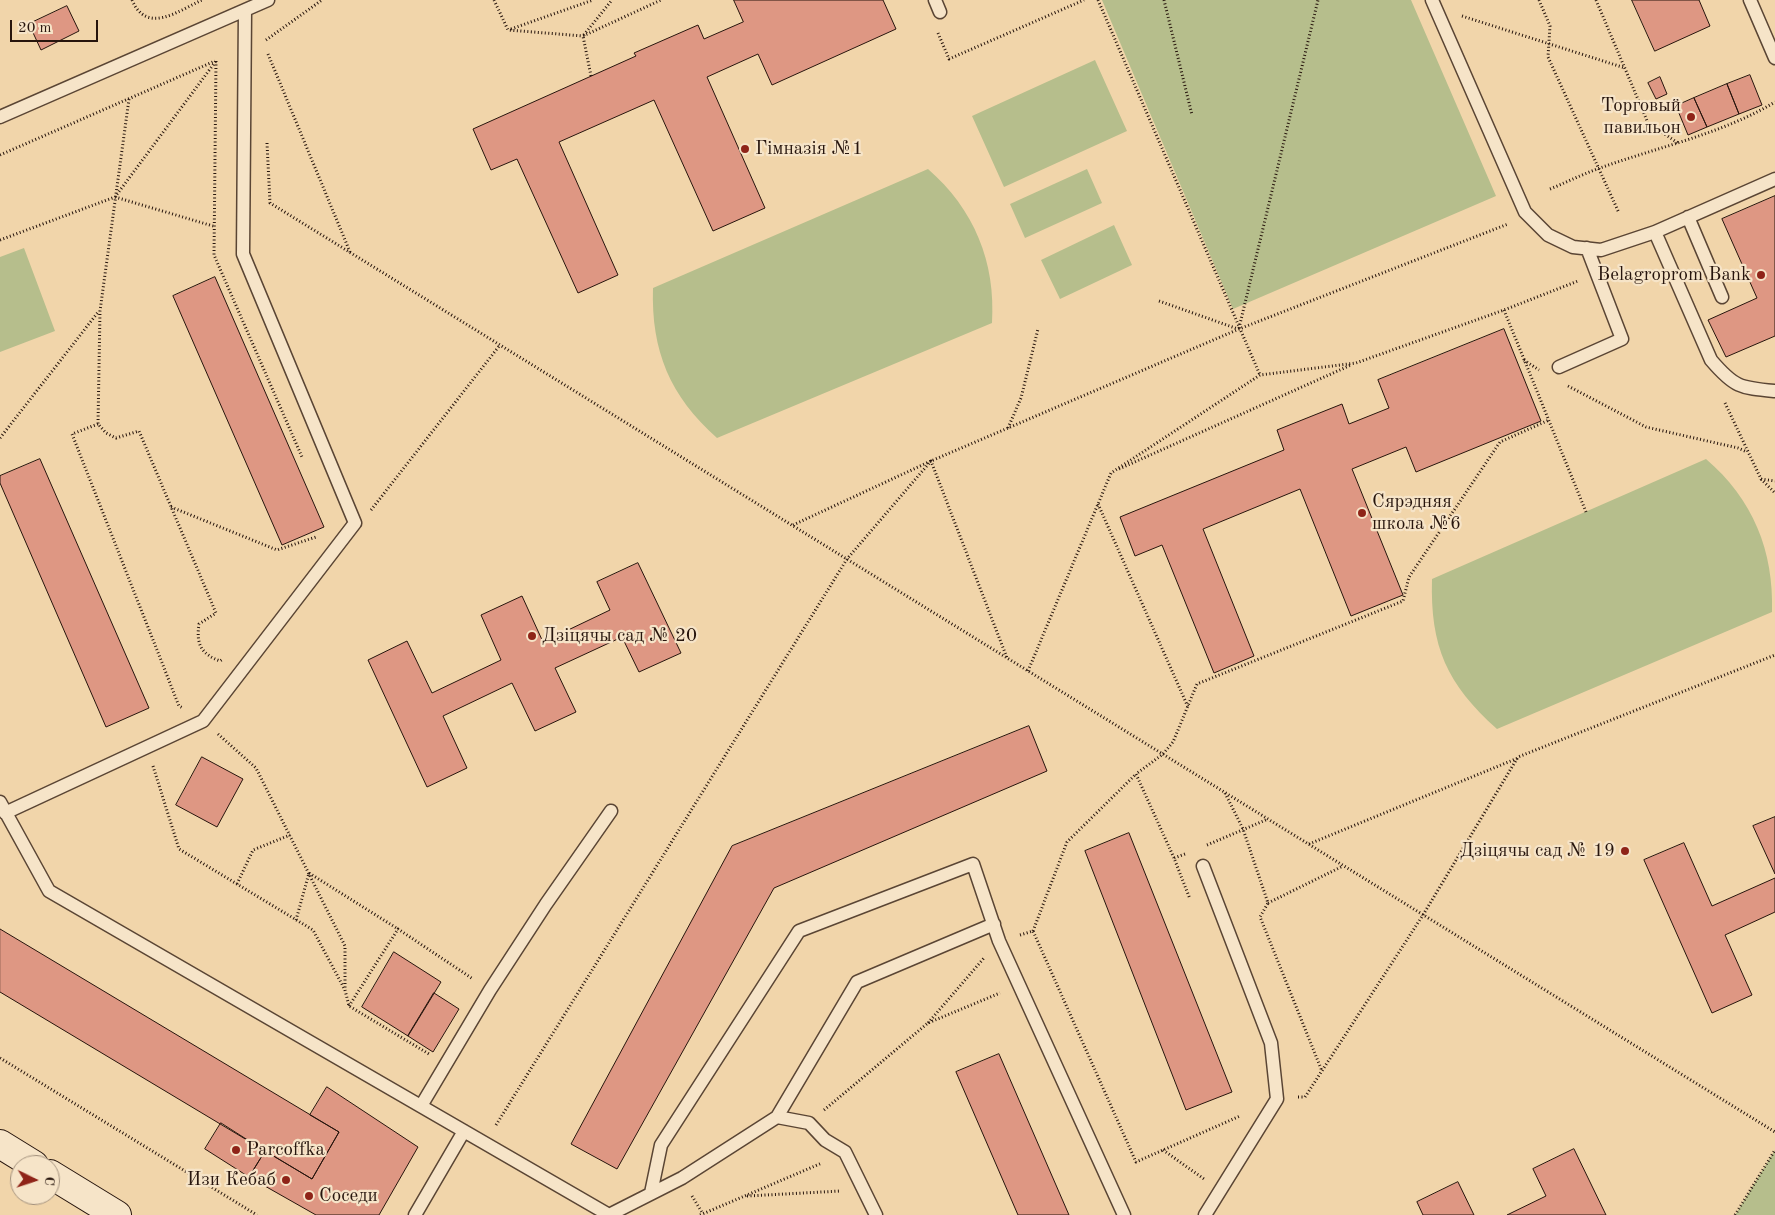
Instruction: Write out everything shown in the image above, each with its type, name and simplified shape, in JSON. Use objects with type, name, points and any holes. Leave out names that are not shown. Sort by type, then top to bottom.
[{"type":"main road","points":[[0,1144],[18,1155]]},
{"type":"main road","points":[[60,1180],[117,1215]]},
{"type":"lane","points":[[0,117],[268,0]]},
{"type":"lane","points":[[935,0],[940,12]]},
{"type":"lane","points":[[1750,0],[1775,58]]},
{"type":"lane","points":[[1434,4],[1525,212],[1548,235],[1573,247],[1601,250],[1655,232],[1775,179]]},
{"type":"lane","points":[[245,11],[243,254],[355,523],[201,722],[148,747],[2,808],[49,891],[609,1215],[682,1178],[778,1117],[857,982],[994,924]]},
{"type":"lane","points":[[1688,217],[1722,297]]},
{"type":"lane","points":[[1655,232],[1711,360],[1726,377],[1744,389],[1774,391]]},
{"type":"lane","points":[[1559,367],[1622,339],[1587,248]]},
{"type":"lane","points":[[421,1106],[490,990],[546,904],[611,811]]},
{"type":"lane","points":[[651,1193],[662,1145],[799,931],[974,864],[999,942],[1124,1215]]},
{"type":"lane","points":[[1203,866],[1271,1043],[1277,1099],[1205,1215]]},
{"type":"lane","points":[[778,1117],[809,1123],[825,1140],[845,1152],[876,1215]]},
{"type":"lane","points":[[414,1215],[464,1131]]},
{"type":"path","points":[[132,0],[136,10],[147,18],[159,19],[202,0]]},
{"type":"path","points":[[263,42],[322,0]]},
{"type":"path","points":[[494,0],[508,30]]},
{"type":"path","points":[[508,30],[593,0]]},
{"type":"path","points":[[583,36],[612,0]]},
{"type":"path","points":[[508,30],[583,36],[661,0]]},
{"type":"path","points":[[934,25],[949,59],[1084,0]]},
{"type":"path","points":[[1098,0],[1260,375]]},
{"type":"path","points":[[1164,0],[1192,115]]},
{"type":"path","points":[[1239,329],[1318,0]]},
{"type":"path","points":[[1539,0],[1550,26],[1548,57],[1619,213]]},
{"type":"path","points":[[1596,0],[1648,123],[1679,143]]},
{"type":"path","points":[[1434,4],[1548,44],[1625,68]]},
{"type":"path","points":[[583,36],[591,76]]},
{"type":"path","points":[[266,51],[350,252]]},
{"type":"path","points":[[0,155],[216,61]]},
{"type":"path","points":[[0,240],[115,197],[216,61]]},
{"type":"path","points":[[216,61],[214,255],[306,466]]},
{"type":"path","points":[[129,99],[100,310],[98,424],[106,433],[116,438],[139,431],[216,613],[199,624],[197,637],[201,649],[207,656],[220,661],[226,657]]},
{"type":"path","points":[[1550,189],[1600,168],[1679,143],[1775,102]]},
{"type":"path","points":[[115,197],[214,226]]},
{"type":"path","points":[[270,203],[1775,1132]]},
{"type":"path","points":[[792,525],[931,461],[1239,329],[1510,224]]},
{"type":"path","points":[[1110,473],[1356,363],[1504,310],[1596,274]]},
{"type":"path","points":[[1159,301],[1239,329]]},
{"type":"path","points":[[0,438],[100,310]]},
{"type":"path","points":[[1504,310],[1586,512]]},
{"type":"path","points":[[1007,428],[1021,398],[1038,329]]},
{"type":"path","points":[[368,514],[500,345]]},
{"type":"path","points":[[1524,360],[1546,375]]},
{"type":"path","points":[[1028,671],[1110,473],[1260,375],[1356,363]]},
{"type":"path","points":[[1562,384],[1646,427],[1738,448],[1747,452]]},
{"type":"path","points":[[1518,757],[1423,915],[1305,1097],[1277,1099],[1136,1162],[1033,931],[1067,842],[1136,774],[1163,754],[1173,742],[1197,684],[1403,601],[1409,577],[1500,442],[1549,420]]},
{"type":"path","points":[[98,424],[72,434],[179,706],[217,733],[256,768],[345,946],[345,990],[349,1006],[438,1059]]},
{"type":"path","points":[[484,1143],[847,559],[931,461]]},
{"type":"path","points":[[931,461],[1007,658]]},
{"type":"path","points":[[1775,481],[1761,479],[1775,493]]},
{"type":"path","points":[[1098,504],[1188,707]]},
{"type":"path","points":[[171,507],[278,550],[318,536]]},
{"type":"path","points":[[1309,844],[1518,757],[1775,655]]},
{"type":"path","points":[[148,747],[179,849],[313,930],[345,990]]},
{"type":"path","points":[[1136,774],[1192,902]]},
{"type":"path","points":[[1225,792],[1243,829],[1268,903]]},
{"type":"path","points":[[1203,846],[1268,819]]},
{"type":"path","points":[[236,884],[253,850],[290,834]]},
{"type":"path","points":[[1174,858],[1188,852]]},
{"type":"path","points":[[1322,1072],[1260,917],[1268,903],[1344,866]]},
{"type":"path","points":[[296,920],[309,873]]},
{"type":"path","points":[[309,873],[490,990]]},
{"type":"path","points":[[349,1006],[398,929]]},
{"type":"path","points":[[809,1123],[928,1023],[999,942],[1033,931]]},
{"type":"path","points":[[928,1023],[1019,985]]},
{"type":"path","points":[[0,1058],[257,1215]]},
{"type":"path","points":[[1163,1150],[1207,1181]]},
{"type":"path","points":[[1735,1215],[1775,1150]]},
{"type":"path","points":[[700,1215],[845,1152]]},
{"type":"path","points":[[744,1196],[863,1189]]},
{"type":"green space","points":[[1102,0],[1411,0],[1496,196],[1233,309]]},
{"type":"green space","points":[[1095,60],[1127,131],[1004,187],[972,116]]},
{"type":"green space","points":[[928,169],[958,201],[970,219],[979,238],[986,258],[990,279],[992,323],[717,438],[687,406],[667,371],[660,352],[656,332],[653,311],[653,288]]},
{"type":"green space","points":[[1087,169],[1102,203],[1025,238],[1010,204]]},
{"type":"green space","points":[[1114,225],[1132,265],[1060,299],[1041,260]]},
{"type":"green space","points":[[24,248],[55,331],[0,352],[0,257]]},
{"type":"green space","points":[[1706,459],[1736,491],[1748,509],[1757,528],[1769,568],[1772,612],[1497,729],[1465,696],[1445,663],[1434,625],[1432,579]]},
{"type":"green space","points":[[1775,1150],[1775,1215],[1735,1215]]},
{"type":"building","points":[[734,0],[883,0],[896,29],[772,85],[758,54],[707,77],[765,208],[713,231],[654,100],[559,142],[618,275],[578,293],[517,159],[491,170],[473,129],[636,56],[634,53],[698,25],[704,39],[743,22]]},
{"type":"building","points":[[1632,0],[1699,0],[1710,26],[1655,51]]},
{"type":"building","points":[[67,6],[79,31],[41,50],[29,24]]},
{"type":"building","points":[[1750,75],[1762,105],[1739,114],[1727,84]]},
{"type":"building","points":[[1660,77],[1667,94],[1656,99],[1648,83]]},
{"type":"building","points":[[1727,84],[1739,114],[1707,127],[1694,98]]},
{"type":"building","name":"Торговый павильон","points":[[1694,98],[1707,127],[1688,135],[1676,106]]},
{"type":"building","name":"Belagroprom Bank","points":[[1775,196],[1775,336],[1726,357],[1708,320],[1757,298],[1722,219]]},
{"type":"building","points":[[215,277],[324,527],[282,545],[173,296]]},
{"type":"building","points":[[1504,329],[1541,421],[1416,472],[1406,447],[1352,469],[1403,595],[1351,616],[1300,489],[1203,529],[1254,656],[1214,673],[1162,545],[1135,556],[1120,517],[1284,450],[1277,430],[1342,404],[1349,424],[1389,408],[1378,380]]},
{"type":"building","points":[[40,459],[149,708],[106,727],[0,483],[0,476]]},
{"type":"building","points":[[638,563],[681,653],[639,672],[622,637],[555,668],[576,712],[535,731],[512,683],[443,716],[467,768],[427,787],[368,660],[407,641],[432,693],[501,660],[481,615],[522,596],[543,642],[610,610],[597,582]]},
{"type":"building","points":[[1029,726],[1047,771],[774,888],[617,1169],[571,1144],[732,846]]},
{"type":"building","points":[[202,757],[243,779],[217,827],[176,805]]},
{"type":"building","points":[[1775,817],[1775,874],[1753,826]]},
{"type":"building","points":[[1129,833],[1232,1092],[1186,1110],[1085,851]]},
{"type":"building","points":[[1684,843],[1712,906],[1775,878],[1775,912],[1725,935],[1752,995],[1712,1013],[1644,860]]},
{"type":"building","points":[[0,929],[339,1132],[312,1179],[0,992]]},
{"type":"building","points":[[394,952],[441,982],[408,1036],[362,1007]]},
{"type":"building","points":[[434,993],[459,1009],[433,1052],[408,1036]]},
{"type":"building","points":[[999,1054],[1069,1215],[1018,1215],[956,1072]]},
{"type":"building","points":[[327,1087],[418,1147],[379,1215],[316,1215],[249,1177],[265,1151],[312,1179],[339,1132],[310,1115]]},
{"type":"building","points":[[221,1123],[265,1151],[249,1177],[205,1149]]},
{"type":"building","points":[[1574,1149],[1606,1215],[1507,1215],[1546,1196],[1533,1169]]},
{"type":"building","points":[[1458,1182],[1474,1215],[1423,1215],[1417,1202]]},
{"type":"place","name":"Торговый павильон","points":[[1691,117]]},
{"type":"place","name":"Гімназія №1","points":[[745,149]]},
{"type":"place","name":"Belagroprom Bank","points":[[1761,275]]},
{"type":"place","name":"Сярэдняя школа №6","points":[[1362,513]]},
{"type":"place","name":"Дзіцячы сад № 20","points":[[532,636]]},
{"type":"place","name":"Дзіцячы сад № 19","points":[[1625,851]]},
{"type":"place","name":"Parcoffka","points":[[236,1150]]},
{"type":"place","name":"Изи Кебаб","points":[[286,1180]]},
{"type":"place","name":"Соседи","points":[[309,1196]]}]
